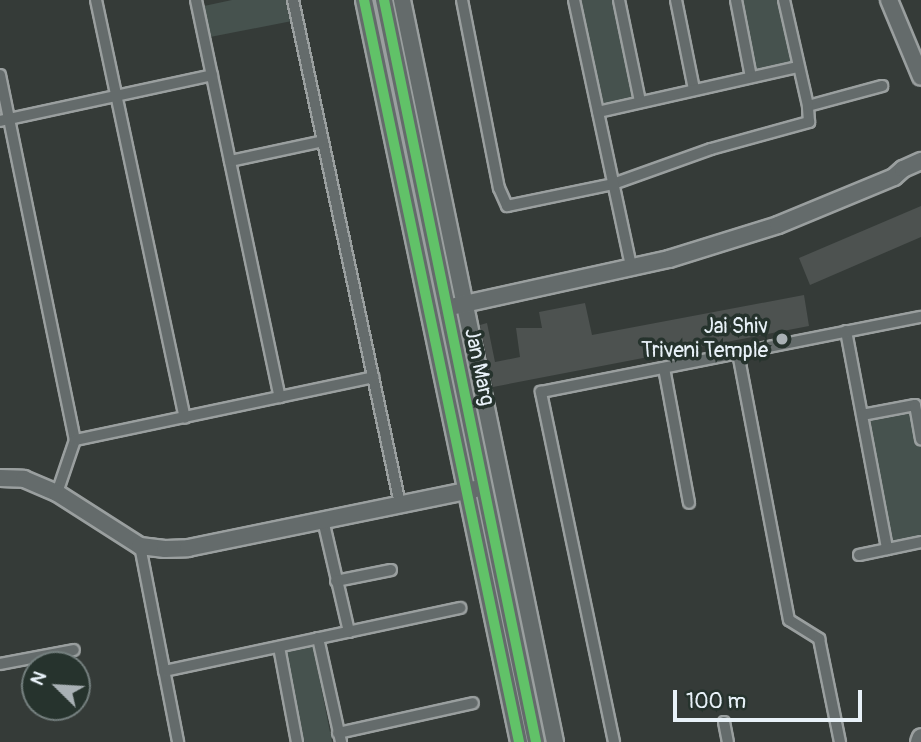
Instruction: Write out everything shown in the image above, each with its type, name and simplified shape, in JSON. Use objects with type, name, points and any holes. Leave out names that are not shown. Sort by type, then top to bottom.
[{"type":"street","points":[[96,0],[186,418]]},
{"type":"street","points":[[196,0],[280,397]]},
{"type":"street","points":[[293,0],[400,504]]},
{"type":"street","name":"Jan Marg","points":[[364,0],[519,742]]},
{"type":"street","name":"Jan Marg","points":[[384,0],[536,742]]},
{"type":"street","points":[[402,0],[555,742]]},
{"type":"street","points":[[462,0],[499,188],[507,206],[613,184],[712,149],[809,122],[808,106],[797,67],[784,0]]},
{"type":"street","points":[[574,0],[631,267]]},
{"type":"street","points":[[619,0],[640,101]]},
{"type":"street","points":[[676,0],[694,89]]},
{"type":"street","points":[[736,0],[751,76]]},
{"type":"street","points":[[889,0],[921,77]]},
{"type":"street","points":[[598,112],[797,67]]},
{"type":"street","points":[[0,75],[5,120],[75,440],[57,493]]},
{"type":"street","points":[[5,120],[212,75]]},
{"type":"street","points":[[808,106],[882,86]]},
{"type":"street","points":[[230,161],[323,141]]},
{"type":"street","points":[[429,312],[669,259],[778,225],[894,177],[903,169],[921,161]]},
{"type":"street","points":[[894,177],[904,179],[921,172]]},
{"type":"street","points":[[614,742],[541,392],[921,317]]},
{"type":"street","points":[[846,331],[887,548]]},
{"type":"street","points":[[738,353],[789,620],[819,639],[840,742]]},
{"type":"street","points":[[664,368],[689,503]]},
{"type":"street","points":[[75,440],[373,377]]},
{"type":"street","points":[[862,415],[915,405],[921,439]]},
{"type":"street","points":[[0,478],[24,479],[57,493],[141,546],[188,548],[484,487]]},
{"type":"street","points":[[323,520],[349,632]]},
{"type":"street","points":[[859,555],[921,542]]},
{"type":"street","points":[[141,546],[174,741]]},
{"type":"street","points":[[336,581],[391,570]]},
{"type":"street","points":[[164,671],[460,608]]},
{"type":"street","points":[[317,638],[340,738],[473,703]]},
{"type":"street","points":[[279,647],[297,742]]},
{"type":"street","points":[[0,664],[74,650]]},
{"type":"street","points":[[724,722],[728,742]]},
{"type":"street","points":[[919,742],[921,737]]},
{"type":"shaded area","points":[[232,0],[289,0],[292,21],[210,37],[204,6]]},
{"type":"shaded area","points":[[571,0],[615,0],[636,98],[593,107]]},
{"type":"shaded area","points":[[740,0],[779,0],[792,64],[755,71]]},
{"type":"shaded area","points":[[915,405],[921,439],[921,542],[887,549],[862,415]]},
{"type":"shaded area","points":[[313,646],[332,742],[304,742],[286,651]]},
{"type":"building","points":[[921,206],[921,237],[810,285],[799,258]]},
{"type":"building","points":[[804,295],[809,326],[493,387],[480,325],[487,323],[495,362],[520,357],[516,328],[542,328],[539,312],[585,303],[592,335]]},
{"type":"cycle path","points":[[364,0],[519,742]]},
{"type":"cycle path","points":[[384,0],[536,742]]},
{"type":"place","name":"Jai Shiv Triveni Temple","points":[[782,339]]}]
